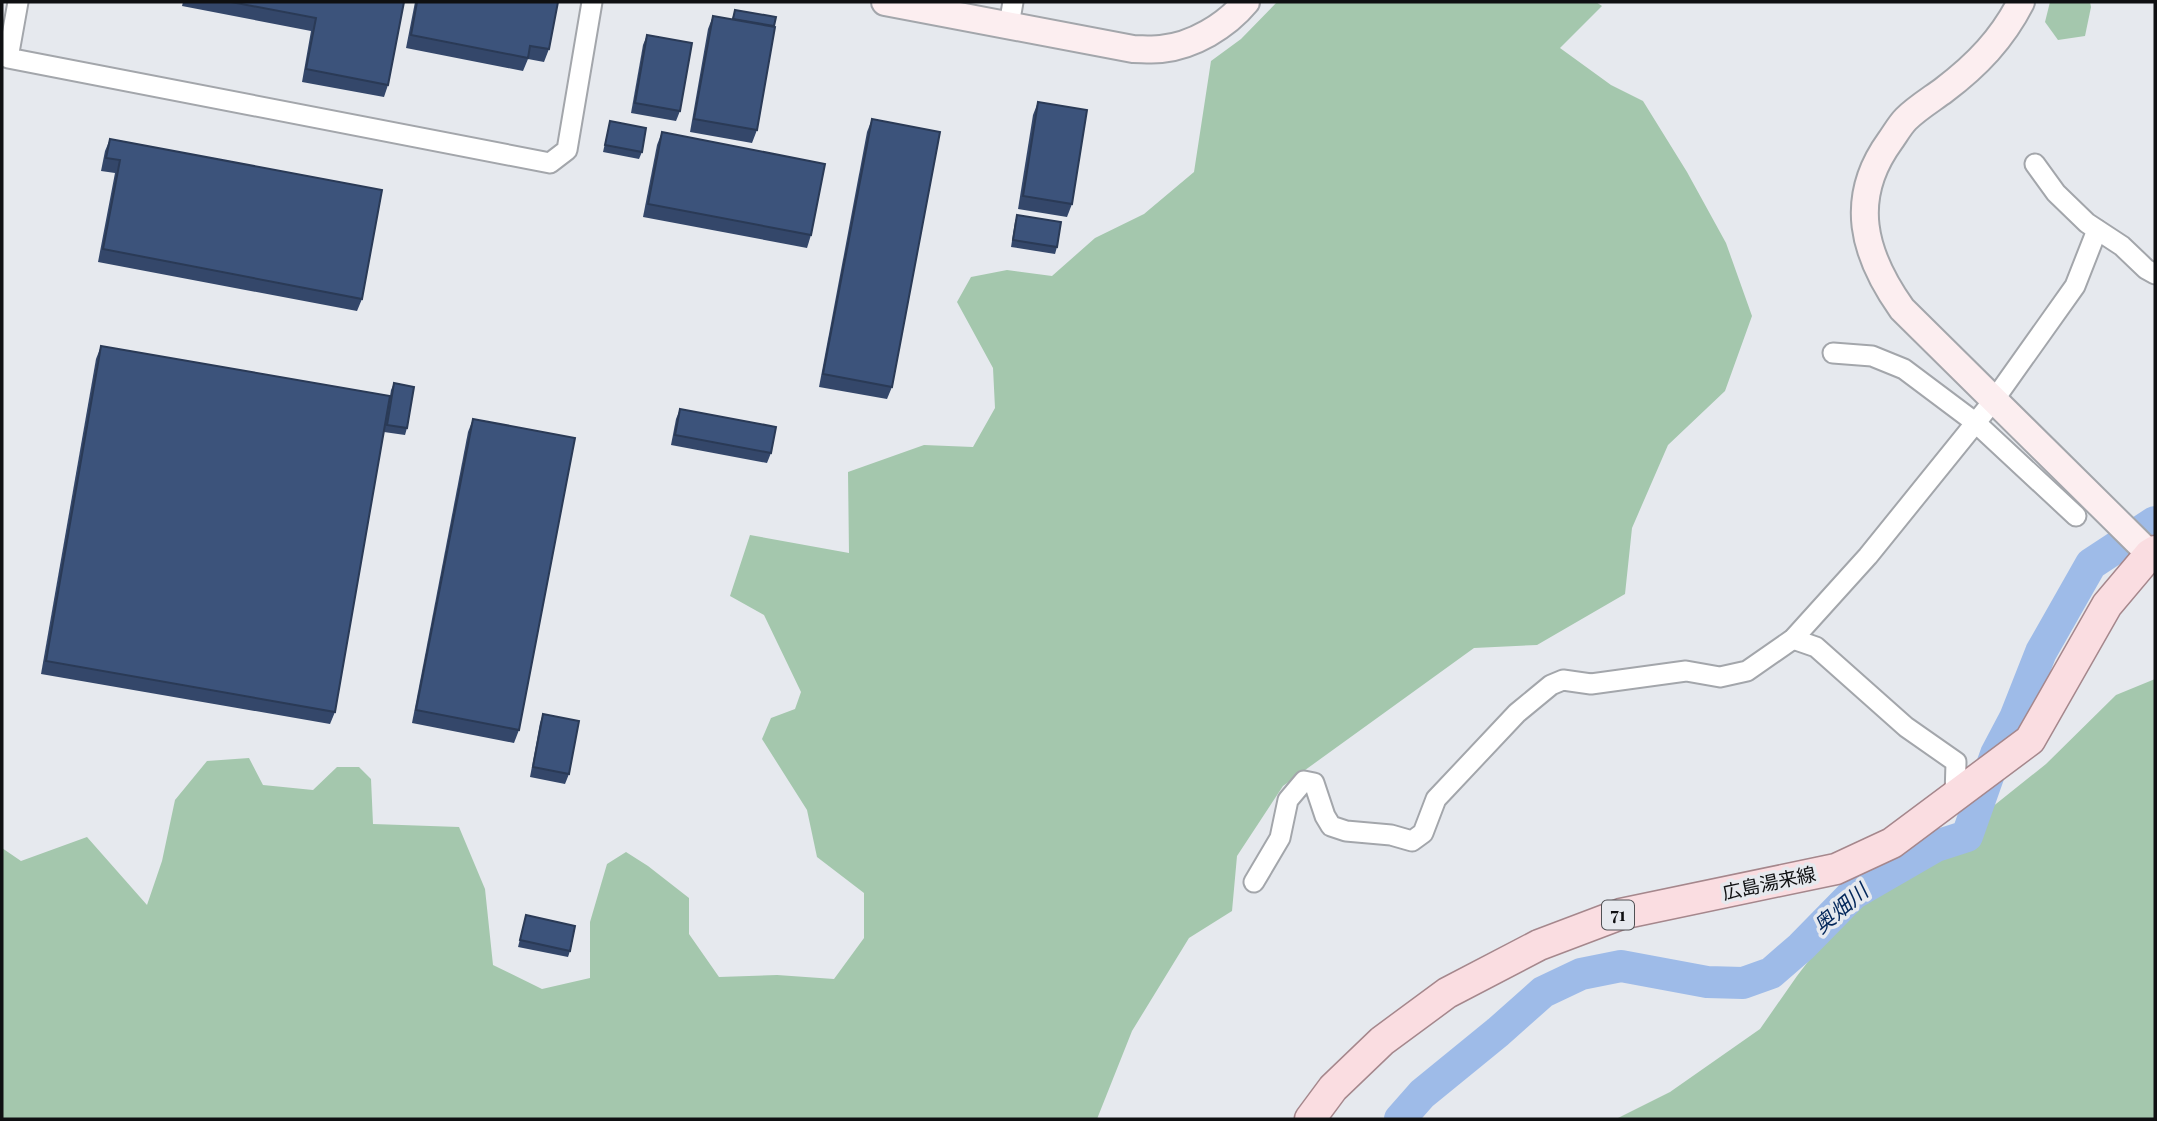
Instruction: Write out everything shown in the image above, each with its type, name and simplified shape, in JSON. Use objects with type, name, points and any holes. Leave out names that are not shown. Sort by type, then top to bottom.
[{"type":"main road","name":"広島湯来線","points":[[1310,1119],[1333,1088],[1382,1041],[1447,993],[1539,945],[1621,914],[1836,869],[1892,843],[2030,740],[2108,605],[2153,552]]},
{"type":"street","points":[[18,2],[8,58],[550,163],[567,150],[592,2]]},
{"type":"street","points":[[884,2],[1011,13],[1133,49],[1162,49],[1202,37],[1233,17],[1246,2]]},
{"type":"street","points":[[2021,2],[2012,19],[1981,60],[1906,119],[1883,151],[1870,178],[1865,231],[1872,258],[1885,286],[1902,309],[2153,552]]},
{"type":"street","points":[[2035,164],[2056,193],[2087,223],[2122,246],[2155,274]]},
{"type":"street","points":[[1254,882],[1280,838],[1288,800],[1304,781],[1314,783],[1325,816],[1331,825],[1346,831],[1391,835],[1412,841],[1423,833],[1436,799],[1517,713],[1551,685],[1563,680],[1591,684],[1686,670],[1720,677],[1747,671],[1793,639],[1868,556],[1994,400],[2074,286],[2097,230]]},
{"type":"street","points":[[1833,353],[1872,356],[1904,369],[1976,423],[2076,516]]},
{"type":"street","points":[[1793,639],[1815,647],[1906,727],[1956,762],[1960,793]]},
{"type":"green space","points":[[1277,2],[1596,2],[1602,6],[1560,48],[1611,85],[1643,101],[1687,172],[1726,243],[1752,316],[1725,391],[1668,445],[1632,528],[1625,594],[1537,645],[1474,648],[1283,786],[1237,856],[1232,911],[1189,938],[1132,1031],[1097,1119],[2,1119],[2,848],[21,861],[87,837],[147,905],[162,861],[175,800],[207,761],[249,758],[263,785],[313,790],[337,767],[359,767],[371,779],[373,824],[459,827],[485,889],[493,965],[542,989],[590,978],[590,922],[607,864],[626,852],[689,898],[689,934],[719,977],[777,975],[834,979],[864,938],[864,893],[817,857],[807,810],[762,739],[771,718],[795,709],[801,692],[764,615],[730,596],[750,535],[849,553],[848,472],[924,445],[973,447],[995,408],[993,368],[957,302],[971,277],[1007,270],[1052,276],[1095,238],[1144,214],[1194,172],[1211,61],[1241,39]]},
{"type":"green space","points":[[2050,2],[2090,2],[2085,36],[2058,40],[2045,22]]},
{"type":"green space","points":[[2155,679],[2155,1119],[1616,1119],[1670,1092],[1760,1029],[1855,900],[1921,864],[2046,764],[2116,695]]},
{"type":"building","points":[[231,2],[404,2],[388,85],[306,69],[316,18]]},
{"type":"building","points":[[417,2],[558,2],[549,49],[530,46],[528,58],[411,35]]},
{"type":"building","points":[[735,10],[776,17],[774,26],[733,19]]},
{"type":"building","points":[[713,16],[775,27],[757,130],[694,119]]},
{"type":"building","points":[[647,35],[692,43],[680,111],[635,103]]},
{"type":"building","points":[[1038,102],[1087,110],[1072,204],[1023,196]]},
{"type":"building","points":[[872,119],[940,132],[892,387],[823,374]]},
{"type":"building","points":[[610,121],[646,128],[642,152],[605,145]]},
{"type":"building","points":[[662,132],[825,164],[811,235],[648,204]]},
{"type":"building","points":[[110,139],[382,190],[362,299],[103,249],[120,160],[106,158]]},
{"type":"building","points":[[1017,215],[1061,222],[1057,247],[1013,240]]},
{"type":"building","points":[[101,346],[390,396],[335,712],[46,661]]},
{"type":"building","points":[[394,383],[414,387],[407,428],[387,425]]},
{"type":"building","points":[[680,409],[776,427],[771,453],[675,435]]},
{"type":"building","points":[[473,419],[575,438],[519,730],[416,710]]},
{"type":"building","points":[[543,714],[579,721],[569,774],[533,767]]},
{"type":"building","points":[[526,915],[575,926],[570,951],[520,940]]},
{"type":"waterway","name":"奥畑川","points":[[1400,1119],[1422,1094],[1543,992],[1581,974],[1621,966],[1707,982],[1743,983],[1771,973],[1853,894],[1936,846],[1967,836],[1996,754],[2015,718],[2041,652],[2091,564],[2155,522]]}]
